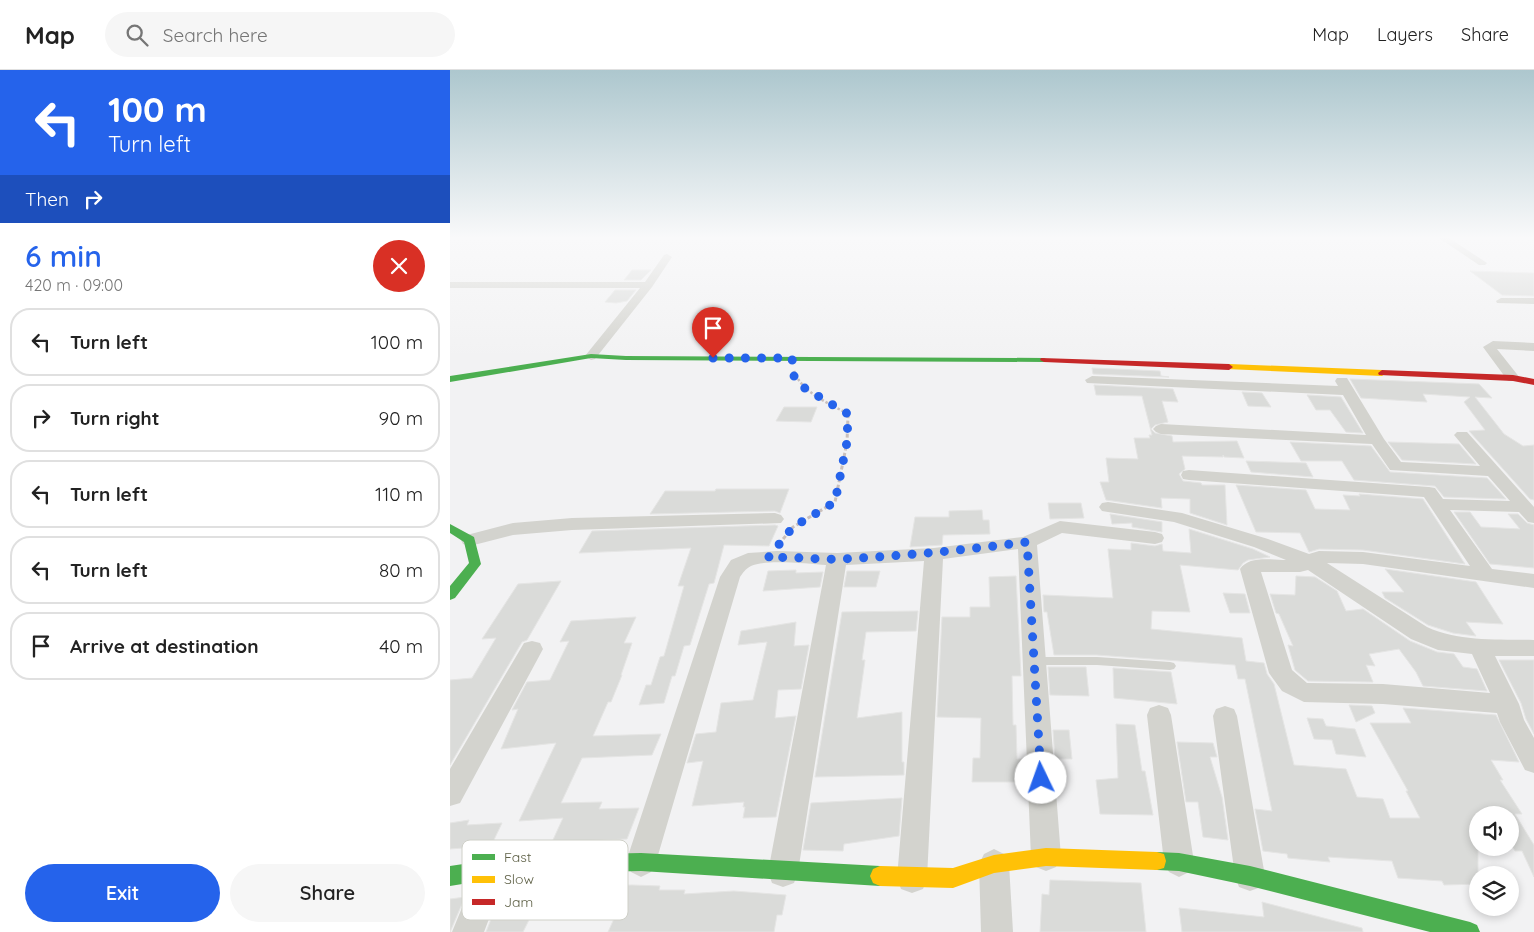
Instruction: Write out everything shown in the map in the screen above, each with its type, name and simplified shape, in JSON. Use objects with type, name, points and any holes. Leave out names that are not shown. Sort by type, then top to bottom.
[{"type":"street","points":[[591,356],[653,278]]},
{"type":"street","points":[[450,285],[648,285]]},
{"type":"street","points":[[1500,301],[1534,301]]},
{"type":"street","points":[[1513,378],[1489,347],[1493,345],[1534,347]]},
{"type":"street","points":[[450,379],[591,356],[626,358],[1054,360],[1342,381]]},
{"type":"street","points":[[1092,380],[1342,381],[1513,378],[1534,382]]},
{"type":"street","points":[[1342,381],[1377,440],[1396,467],[1493,471]]},
{"type":"street","points":[[1161,429],[1377,440]]},
{"type":"street","points":[[1462,435],[1529,512]]},
{"type":"street","points":[[1412,468],[1486,575]]},
{"type":"street","points":[[1189,475],[1434,498],[1529,512]]},
{"type":"street","points":[[1108,507],[1176,517],[1261,543],[1309,561],[1420,633],[1438,642],[1480,647],[1534,648]]},
{"type":"street","points":[[450,528],[470,540],[513,529],[572,524],[775,519]]},
{"type":"street","points":[[642,862],[730,576],[738,565],[748,559],[837,559],[934,554],[1027,542],[1060,527],[1155,538]]},
{"type":"street","points":[[450,595],[475,564],[470,540]]},
{"type":"street","points":[[1027,542],[1046,857]]},
{"type":"street","points":[[912,878],[934,554]]},
{"type":"street","points":[[1507,704],[1383,694],[1304,692],[1292,687],[1281,673],[1250,569],[1256,566],[1300,566],[1319,557],[1363,558],[1534,581]]},
{"type":"street","points":[[783,872],[837,559]]},
{"type":"street","points":[[1480,647],[1507,704],[1512,722],[1534,762]]},
{"type":"street","points":[[450,794],[532,649]]},
{"type":"street","points":[[1159,715],[1179,862]]},
{"type":"street","points":[[1225,716],[1250,876]]},
{"type":"street","points":[[628,862],[783,872],[954,878],[994,864],[1046,857],[1179,862],[1250,876],[1470,932]]},
{"type":"street","points":[[994,864],[996,932]]},
{"type":"street","points":[[468,932],[473,920]]},
{"type":"lane","points":[[1034,661],[1170,666]]},
{"type":"path","points":[[768,558],[793,527],[835,502],[847,442],[848,414],[803,387],[794,376],[792,358]]},
{"type":"building","points":[[625,278],[643,278],[641,280],[624,280]]},
{"type":"building","points":[[1480,278],[1534,278],[1534,296],[1502,295]]},
{"type":"building","points":[[615,290],[636,290],[627,301],[605,302]]},
{"type":"building","points":[[1092,368],[1160,371],[1161,376],[1169,377],[1093,374]]},
{"type":"building","points":[[1350,379],[1479,384],[1492,398],[1475,397],[1504,434],[1523,446],[1534,445],[1534,500],[1530,499],[1469,431],[1485,430],[1464,402],[1470,397],[1423,394],[1427,402],[1361,398]]},
{"type":"building","points":[[1094,385],[1173,389],[1178,402],[1162,401],[1168,422],[1155,425],[1151,429],[1155,433],[1172,436],[1173,442],[1237,441],[1244,458],[1224,457],[1223,455],[1223,457],[1182,456],[1185,469],[1179,474],[1183,481],[1201,483],[1202,485],[1225,485],[1227,525],[1190,513],[1190,499],[1161,498],[1162,508],[1106,500],[1100,482],[1109,482],[1106,458],[1138,459],[1134,438],[1150,438],[1149,435],[1152,435],[1142,396],[1096,395]]},
{"type":"building","points":[[1242,392],[1262,393],[1271,407],[1248,406]]},
{"type":"building","points":[[1307,395],[1341,397],[1363,433],[1346,432],[1330,410],[1316,410]]},
{"type":"building","points":[[784,407],[817,407],[811,422],[776,421]]},
{"type":"building","points":[[1290,442],[1371,446],[1390,472],[1487,478],[1506,499],[1444,497],[1435,486],[1354,480],[1342,461],[1301,461]]},
{"type":"building","points":[[1388,442],[1459,444],[1476,464],[1402,460]]},
{"type":"building","points":[[1246,461],[1306,463],[1313,477],[1251,472]]},
{"type":"building","points":[[1236,485],[1306,490],[1315,509],[1350,510],[1343,495],[1360,496],[1359,494],[1423,499],[1465,564],[1363,550],[1319,549],[1309,552],[1300,533],[1256,532]]},
{"type":"building","points":[[716,489],[789,489],[780,513],[775,511],[650,514],[665,491],[715,491]]},
{"type":"building","points":[[1048,503],[1081,503],[1084,518],[1050,519]]},
{"type":"building","points":[[982,510],[983,520],[989,520],[990,534],[943,535],[942,545],[910,547],[915,517],[949,517],[949,511]]},
{"type":"building","points":[[1454,512],[1470,512],[1481,527],[1520,529],[1508,514],[1518,514],[1527,523],[1534,525],[1534,568],[1490,564]]},
{"type":"building","points":[[1110,514],[1162,522],[1162,532],[1132,527],[1132,523],[1112,524]]},
{"type":"building","points":[[778,526],[769,546],[724,545],[714,583],[709,584],[690,645],[684,646],[664,703],[639,705],[646,685],[651,685],[660,657],[664,656],[684,586],[678,586],[691,548],[579,553],[592,531]]},
{"type":"building","points":[[1189,529],[1253,549],[1270,557],[1248,560],[1238,570],[1180,565],[1190,612],[1152,611],[1151,629],[1242,638],[1246,661],[1264,663],[1267,674],[1274,684],[1294,765],[1346,769],[1357,797],[1383,799],[1390,818],[1420,818],[1406,791],[1408,791],[1370,723],[1411,723],[1403,708],[1496,715],[1519,762],[1491,760],[1503,780],[1500,780],[1517,806],[1469,806],[1469,856],[1478,856],[1478,866],[1469,866],[1469,884],[1444,885],[1442,881],[1398,878],[1392,861],[1328,857],[1330,862],[1288,858],[1287,854],[1263,851],[1255,809],[1272,811],[1245,679],[1238,679],[1235,665],[1097,655],[1054,655],[1047,612],[1044,612],[1043,595],[1113,598],[1108,549],[1131,550],[1131,543],[1155,546],[1162,544],[1163,551],[1191,553]]},
{"type":"building","points":[[1385,569],[1476,582],[1503,624],[1466,622],[1476,636],[1453,633],[1428,625],[1385,598],[1382,592],[1404,592]]},
{"type":"building","points":[[796,570],[796,573],[823,572],[820,587],[763,591],[768,571]]},
{"type":"building","points":[[847,571],[880,571],[876,587],[844,587]]},
{"type":"building","points":[[1016,576],[1021,676],[1012,676],[1013,725],[1016,725],[1017,759],[1022,759],[1022,782],[972,782],[973,758],[980,758],[981,718],[937,717],[942,617],[970,617],[970,607],[990,607],[989,577]]},
{"type":"building","points":[[1296,576],[1315,577],[1337,591],[1346,611],[1363,609],[1410,641],[1437,652],[1454,654],[1463,667],[1477,669],[1487,691],[1423,686],[1416,672],[1399,649],[1369,654],[1375,666],[1366,665],[1373,682],[1308,681],[1295,670],[1288,645],[1293,646],[1279,614],[1276,613],[1270,594],[1295,595]]},
{"type":"building","points":[[561,581],[527,640],[522,642],[450,765],[450,680],[472,678],[496,638],[482,639],[518,584]]},
{"type":"building","points":[[1223,593],[1245,594],[1250,613],[1230,613]]},
{"type":"building","points":[[918,611],[916,631],[866,632],[862,660],[865,660],[857,718],[902,712],[902,762],[904,762],[904,775],[815,777],[842,612]]},
{"type":"building","points":[[636,617],[624,643],[632,643],[622,675],[611,702],[608,702],[593,736],[661,734],[652,755],[582,758],[561,803],[602,802],[599,809],[639,808],[627,839],[553,840],[563,818],[519,821],[556,743],[501,749],[518,709],[512,710],[527,682],[550,680],[569,641],[560,642],[571,621]]},
{"type":"building","points":[[796,622],[794,646],[809,645],[801,689],[778,690],[775,718],[796,716],[776,817],[743,818],[744,802],[692,806],[703,761],[687,763],[696,734],[716,732],[721,703],[753,700],[767,642],[738,645],[741,631]]},
{"type":"building","points":[[1499,660],[1534,660],[1534,734],[1526,719],[1521,703]]},
{"type":"building","points":[[1048,667],[1086,667],[1089,696],[1050,695]]},
{"type":"building","points":[[1113,668],[1171,672],[1177,704],[1114,698]]},
{"type":"building","points":[[1349,705],[1372,706],[1375,713],[1356,722]]},
{"type":"building","points":[[1307,718],[1323,719],[1326,726],[1355,729],[1366,757],[1336,754],[1332,740],[1314,739]]},
{"type":"building","points":[[1116,724],[1135,725],[1142,771],[1145,771],[1153,815],[1100,814],[1096,780],[1118,778]]},
{"type":"building","points":[[1053,730],[1069,730],[1072,759],[1055,759]]},
{"type":"building","points":[[1177,742],[1213,743],[1217,757],[1210,757],[1222,797],[1228,840],[1203,837],[1198,802],[1186,802]]},
{"type":"building","points":[[902,798],[899,836],[844,844],[843,851],[803,850],[811,803]]},
{"type":"building","points":[[469,820],[467,825],[502,823],[494,840],[462,840],[462,848],[450,849],[450,823]]},
{"type":"building","points":[[1519,821],[1534,845],[1534,877],[1522,851],[1519,851]]},
{"type":"building","points":[[1050,880],[1141,883],[1146,932],[1040,932],[1042,894],[1049,895]]},
{"type":"building","points":[[628,885],[660,886],[659,890],[685,890],[684,894],[734,891],[786,895],[782,915],[777,915],[774,932],[608,932],[613,920],[628,920]]},
{"type":"building","points":[[462,897],[462,904],[450,932],[450,899]]},
{"type":"building","points":[[1262,902],[1362,928],[1363,932],[1182,932],[1179,908],[1264,917]]},
{"type":"building","points":[[491,920],[529,920],[523,932],[486,932]]},
{"type":"traffic: fast","points":[[450,379],[591,356],[626,358],[1044,360]]},
{"type":"traffic: fast","points":[[450,528],[470,540],[475,564],[450,595]]},
{"type":"traffic: fast","points":[[1157,861],[1179,862],[1250,876],[1470,932]]},
{"type":"traffic: fast","points":[[628,862],[880,876]]},
{"type":"traffic: fast","points":[[450,876],[462,874]]},
{"type":"traffic: slow","points":[[1229,367],[1382,373]]},
{"type":"traffic: slow","points":[[880,876],[953,878],[994,864],[1046,857],[1157,861]]},
{"type":"traffic: jam","points":[[1044,360],[1229,367]]},
{"type":"traffic: jam","points":[[1382,373],[1513,378],[1534,382]]},
{"type":"route","points":[[713,358],[792,358],[794,376],[803,387],[848,414],[847,442],[835,502],[793,527],[768,558],[837,559],[934,554],[1027,542],[1041,778]]}]
